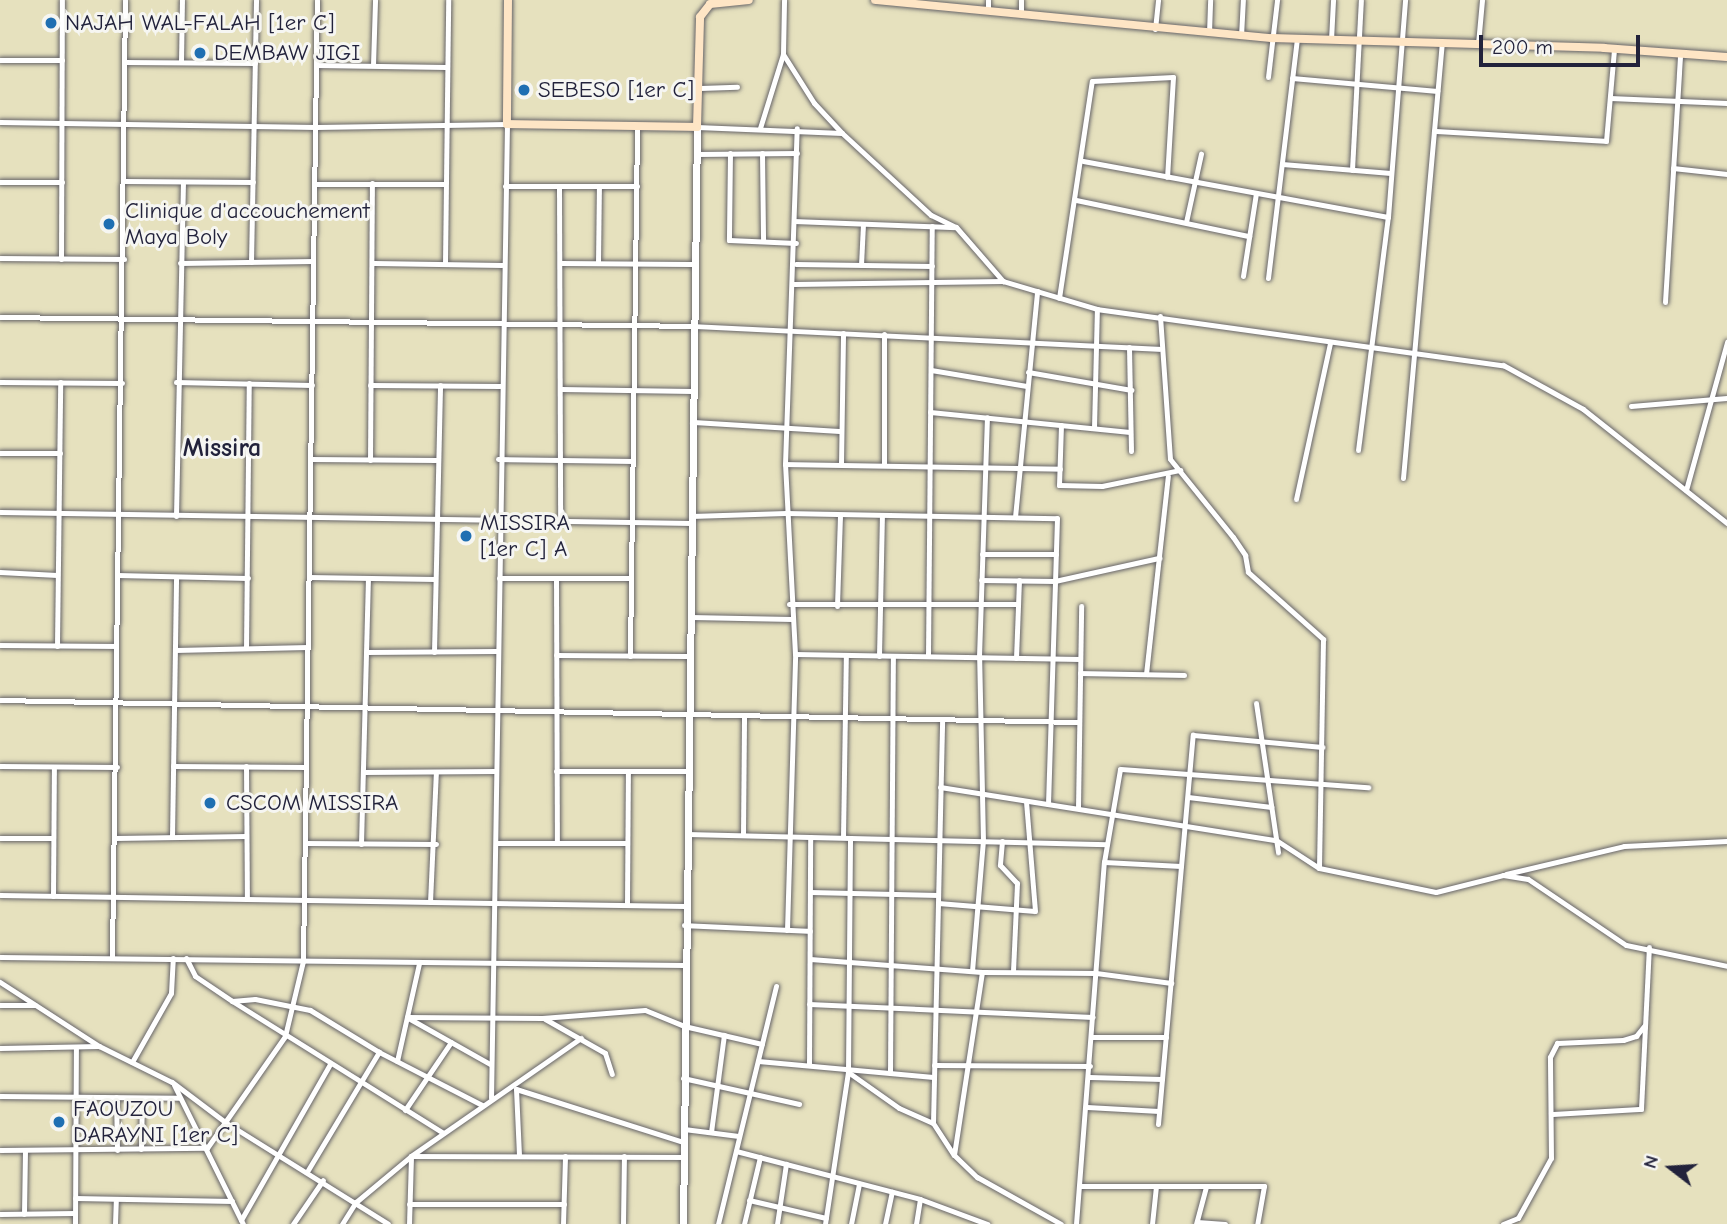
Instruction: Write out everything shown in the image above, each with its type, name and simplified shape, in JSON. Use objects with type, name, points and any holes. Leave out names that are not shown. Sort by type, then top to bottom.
[{"type":"main road","points":[[508,0],[507,124],[637,127],[697,127],[700,17],[710,4],[749,0]]},
{"type":"main road","points":[[875,0],[950,4],[1021,15],[1241,36],[1614,49],[1727,57]]},
{"type":"street","points":[[61,259],[62,0]]},
{"type":"street","points":[[112,956],[118,702],[117,513],[124,259],[125,0]]},
{"type":"street","points":[[181,62],[183,0]]},
{"type":"street","points":[[251,262],[256,0]]},
{"type":"street","points":[[207,1148],[285,1036],[303,961],[317,0]]},
{"type":"street","points":[[373,65],[375,0]]},
{"type":"street","points":[[445,264],[448,0]]},
{"type":"street","points":[[761,128],[783,54],[784,0]]},
{"type":"street","points":[[988,0],[988,11]]},
{"type":"street","points":[[1021,0],[1021,15]]},
{"type":"street","points":[[1155,29],[1158,0]]},
{"type":"street","points":[[1209,33],[1210,0]]},
{"type":"street","points":[[1241,36],[1243,0]]},
{"type":"street","points":[[1268,77],[1277,0]]},
{"type":"street","points":[[1331,40],[1333,0]]},
{"type":"street","points":[[1352,170],[1360,0]]},
{"type":"street","points":[[1358,450],[1388,217],[1405,0]]},
{"type":"street","points":[[1478,44],[1482,0]]},
{"type":"street","points":[[1268,278],[1297,39]]},
{"type":"street","points":[[1403,478],[1441,44]]},
{"type":"street","points":[[1434,131],[1606,141],[1614,49]]},
{"type":"street","points":[[783,54],[814,103],[842,133],[932,215],[956,227],[1003,281]]},
{"type":"street","points":[[1665,302],[1680,54]]},
{"type":"street","points":[[0,60],[62,60]]},
{"type":"street","points":[[124,62],[255,63]]},
{"type":"street","points":[[316,65],[446,67]]},
{"type":"street","points":[[1059,298],[1083,161],[1091,81],[1173,77],[1167,177]]},
{"type":"street","points":[[1292,78],[1437,91]]},
{"type":"street","points":[[699,88],[737,87]]},
{"type":"street","points":[[1610,99],[1727,103]]},
{"type":"street","points":[[0,122],[123,122],[254,127],[507,124],[500,324],[496,963],[490,1017],[491,1098]]},
{"type":"street","points":[[630,656],[636,391],[634,264],[637,127]]},
{"type":"street","points":[[682,1224],[697,127],[797,128],[842,133]]},
{"type":"street","points":[[787,930],[792,836],[795,654],[789,604],[785,464],[796,264],[797,128]]},
{"type":"street","points":[[696,153],[797,153]]},
{"type":"street","points":[[730,153],[729,240],[796,243]]},
{"type":"street","points":[[762,153],[763,240]]},
{"type":"street","points":[[1186,222],[1201,154]]},
{"type":"street","points":[[1083,161],[1388,217]]},
{"type":"street","points":[[1282,164],[1391,173]]},
{"type":"street","points":[[1673,168],[1727,174]]},
{"type":"street","points":[[123,181],[253,182]]},
{"type":"street","points":[[0,182],[62,182]]},
{"type":"street","points":[[176,516],[177,320],[183,182]]},
{"type":"street","points":[[370,460],[370,385],[374,322],[372,183]]},
{"type":"street","points":[[314,184],[444,184]]},
{"type":"street","points":[[505,186],[637,186]]},
{"type":"street","points":[[559,187],[562,324],[560,521]]},
{"type":"street","points":[[598,263],[599,187]]},
{"type":"street","points":[[1243,276],[1256,194]]},
{"type":"street","points":[[1076,200],[1249,236]]},
{"type":"street","points":[[796,221],[956,227]]},
{"type":"street","points":[[861,265],[863,224]]},
{"type":"street","points":[[928,656],[932,226]]},
{"type":"street","points":[[0,258],[124,259]]},
{"type":"street","points":[[180,263],[313,261]]},
{"type":"street","points":[[374,263],[502,265]]},
{"type":"street","points":[[561,263],[694,264]]},
{"type":"street","points":[[796,264],[932,266]]},
{"type":"street","points":[[794,284],[1003,281],[1097,309],[1160,316],[1370,350],[1503,365],[1583,409],[1727,523]]},
{"type":"street","points":[[1015,517],[1037,292]]},
{"type":"street","points":[[1094,428],[1098,386],[1097,309]]},
{"type":"street","points":[[1160,316],[1159,349],[1169,411],[1166,444],[1180,470],[1239,546],[1248,572],[1323,639],[1319,868]]},
{"type":"street","points":[[0,317],[693,326],[1159,349]]},
{"type":"street","points":[[841,464],[843,333]]},
{"type":"street","points":[[884,334],[884,465]]},
{"type":"street","points":[[1686,491],[1727,342]]},
{"type":"street","points":[[1296,499],[1330,343]]},
{"type":"street","points":[[1129,347],[1130,451]]},
{"type":"street","points":[[931,370],[1027,386]]},
{"type":"street","points":[[1028,372],[1131,390]]},
{"type":"street","points":[[0,382],[122,383]]},
{"type":"street","points":[[57,646],[60,382]]},
{"type":"street","points":[[176,382],[312,385]]},
{"type":"street","points":[[246,648],[251,517],[249,383]]},
{"type":"street","points":[[370,385],[500,386]]},
{"type":"street","points":[[434,652],[436,460],[440,385]]},
{"type":"street","points":[[561,389],[692,391]]},
{"type":"street","points":[[1632,407],[1727,398]]},
{"type":"street","points":[[930,412],[1130,432]]},
{"type":"street","points":[[972,971],[983,841],[979,657],[987,418]]},
{"type":"street","points":[[692,422],[841,431]]},
{"type":"street","points":[[1061,425],[1059,485],[1102,486],[1168,476],[1180,470]]},
{"type":"street","points":[[0,453],[60,453]]},
{"type":"street","points":[[310,459],[436,460]]},
{"type":"street","points":[[498,459],[634,461]]},
{"type":"street","points":[[785,464],[1060,469]]},
{"type":"street","points":[[1146,674],[1168,476]]},
{"type":"street","points":[[0,512],[633,522],[786,513],[840,517],[1057,518],[1048,804]]},
{"type":"street","points":[[837,606],[840,517]]},
{"type":"street","points":[[878,656],[882,517]]},
{"type":"street","points":[[982,554],[1056,554]]},
{"type":"street","points":[[981,580],[1055,581],[1159,558]]},
{"type":"street","points":[[0,572],[57,575]]},
{"type":"street","points":[[117,575],[248,578]]},
{"type":"street","points":[[172,837],[176,577]]},
{"type":"street","points":[[309,577],[435,579]]},
{"type":"street","points":[[499,578],[631,578]]},
{"type":"street","points":[[556,578],[557,843]]},
{"type":"street","points":[[361,844],[368,579]]},
{"type":"street","points":[[1016,658],[1019,580]]},
{"type":"street","points":[[789,604],[1018,604]]},
{"type":"street","points":[[1079,808],[1081,607]]},
{"type":"street","points":[[691,617],[792,619]]},
{"type":"street","points":[[0,645],[116,646]]},
{"type":"street","points":[[175,650],[308,647]]},
{"type":"street","points":[[366,652],[497,651]]},
{"type":"street","points":[[795,654],[1080,659]]},
{"type":"street","points":[[556,655],[691,656]]},
{"type":"street","points":[[749,1200],[825,1221],[834,1176],[848,1072],[846,655]]},
{"type":"street","points":[[890,1072],[893,656]]},
{"type":"street","points":[[1080,673],[1184,675]]},
{"type":"street","points":[[0,700],[1079,722]]},
{"type":"street","points":[[1256,703],[1278,852]]},
{"type":"street","points":[[743,835],[744,715]]},
{"type":"street","points":[[942,719],[933,1122],[954,1155],[977,1177],[1061,1224]]},
{"type":"street","points":[[1158,1124],[1193,735],[1322,747]]},
{"type":"street","points":[[0,766],[117,767]]},
{"type":"street","points":[[173,766],[306,767]]},
{"type":"street","points":[[246,766],[247,899]]},
{"type":"street","points":[[53,896],[54,767]]},
{"type":"street","points":[[1076,1224],[1104,862],[1119,769],[1368,787]]},
{"type":"street","points":[[363,772],[496,771]]},
{"type":"street","points":[[556,771],[689,771]]},
{"type":"street","points":[[627,904],[628,771]]},
{"type":"street","points":[[430,902],[436,844],[436,772]]},
{"type":"street","points":[[940,787],[1276,840],[1319,868],[1436,892],[1624,846],[1727,841]]},
{"type":"street","points":[[1188,797],[1271,807]]},
{"type":"street","points":[[937,904],[1035,911],[1026,801]]},
{"type":"street","points":[[687,834],[1107,844]]},
{"type":"street","points":[[115,838],[246,836]]},
{"type":"street","points":[[808,1065],[810,837]]},
{"type":"street","points":[[0,838],[53,838]]},
{"type":"street","points":[[1002,841],[1000,864],[1017,883],[1013,972]]},
{"type":"street","points":[[305,843],[436,844]]},
{"type":"street","points":[[497,843],[627,843]]},
{"type":"street","points":[[1104,862],[1181,866]]},
{"type":"street","points":[[1503,875],[1528,879],[1626,945],[1649,947],[1727,966]]},
{"type":"street","points":[[1017,883],[1032,879]]},
{"type":"street","points":[[810,892],[938,895]]},
{"type":"street","points":[[0,895],[685,906]]},
{"type":"street","points":[[684,925],[810,931]]},
{"type":"street","points":[[1551,1114],[1641,1109],[1649,947]]},
{"type":"street","points":[[0,957],[112,956],[419,963],[684,965]]},
{"type":"street","points":[[132,1062],[171,993],[173,958]]},
{"type":"street","points":[[186,958],[195,976],[285,1036],[443,1133]]},
{"type":"street","points":[[810,959],[982,972],[1096,973],[1171,983]]},
{"type":"street","points":[[397,1061],[419,963]]},
{"type":"street","points":[[954,1155],[982,972]]},
{"type":"street","points":[[0,982],[99,1046],[172,1082],[225,1122],[280,1152],[388,1224]]},
{"type":"street","points":[[718,1224],[776,986]]},
{"type":"street","points":[[232,1001],[292,1004],[310,1010],[379,1052],[482,1105]]},
{"type":"street","points":[[809,1004],[1093,1017]]},
{"type":"street","points":[[0,1005],[35,1005]]},
{"type":"street","points":[[407,1017],[542,1018],[645,1010],[684,1026],[762,1044]]},
{"type":"street","points":[[407,1017],[490,1064]]},
{"type":"street","points":[[542,1018],[605,1053],[612,1074]]},
{"type":"street","points":[[1503,1224],[1518,1218],[1546,1171],[1551,1114],[1550,1057],[1557,1043],[1623,1040],[1636,1035],[1645,1025]]},
{"type":"street","points":[[711,1132],[723,1035]]},
{"type":"street","points":[[1092,1037],[1166,1037]]},
{"type":"street","points":[[342,1224],[356,1202],[411,1156],[491,1098],[515,1086],[582,1038]]},
{"type":"street","points":[[405,1110],[451,1042]]},
{"type":"street","points":[[0,1048],[99,1046]]},
{"type":"street","points":[[75,1224],[76,1048]]},
{"type":"street","points":[[308,1170],[379,1052]]},
{"type":"street","points":[[758,1061],[848,1072],[890,1072],[933,1077]]},
{"type":"street","points":[[242,1222],[330,1064]]},
{"type":"street","points":[[934,1065],[1090,1066]]},
{"type":"street","points":[[848,1072],[899,1108],[933,1122]]},
{"type":"street","points":[[1089,1077],[1162,1079]]},
{"type":"street","points":[[684,1078],[799,1104]]},
{"type":"street","points":[[172,1082],[242,1222]]},
{"type":"street","points":[[515,1086],[683,1142]]},
{"type":"street","points":[[515,1086],[519,1156]]},
{"type":"street","points":[[0,1096],[179,1098]]},
{"type":"street","points":[[116,1097],[117,1150]]},
{"type":"street","points":[[141,1149],[142,1098]]},
{"type":"street","points":[[1087,1107],[1159,1111]]},
{"type":"street","points":[[683,1129],[740,1136]]},
{"type":"street","points":[[0,1150],[207,1148]]},
{"type":"street","points":[[24,1214],[25,1151]]},
{"type":"street","points":[[736,1151],[920,1199],[987,1224]]},
{"type":"street","points":[[411,1156],[683,1157]]},
{"type":"street","points":[[409,1224],[411,1156]]},
{"type":"street","points":[[563,1224],[565,1156]]},
{"type":"street","points":[[623,1224],[624,1156]]},
{"type":"street","points":[[744,1224],[760,1157]]},
{"type":"street","points":[[777,1224],[786,1164]]},
{"type":"street","points":[[293,1224],[323,1180]]},
{"type":"street","points":[[851,1224],[859,1184]]},
{"type":"street","points":[[1080,1186],[1264,1186],[1257,1224]]},
{"type":"street","points":[[1206,1187],[1197,1223],[1225,1224]]},
{"type":"street","points":[[1152,1224],[1156,1188]]},
{"type":"street","points":[[885,1224],[892,1192]]},
{"type":"street","points":[[75,1198],[232,1201]]},
{"type":"street","points":[[916,1224],[920,1199]]},
{"type":"street","points":[[116,1200],[116,1224]]},
{"type":"street","points":[[409,1204],[564,1204]]},
{"type":"street","points":[[0,1214],[75,1213]]},
{"type":"street","points":[[34,1214],[34,1224]]},
{"type":"place","name":"NAJAH WAL-FALAH [1er C]","points":[[51,23]]},
{"type":"place","name":"DEMBAW JIGI","points":[[200,53]]},
{"type":"place","name":"SEBESO [1er C]","points":[[524,90]]},
{"type":"place","name":"Clinique d'accouchement Maya Boly","points":[[109,224]]},
{"type":"place","name":"MISSIRA [1er C] A","points":[[466,536]]},
{"type":"place","name":"CSCOM MISSIRA","points":[[210,803]]},
{"type":"place","name":"FAOUZOU DARAYNI [1er C]","points":[[59,1122]]},
{"type":"district","name":"Missira","points":[[222,449]]}]
